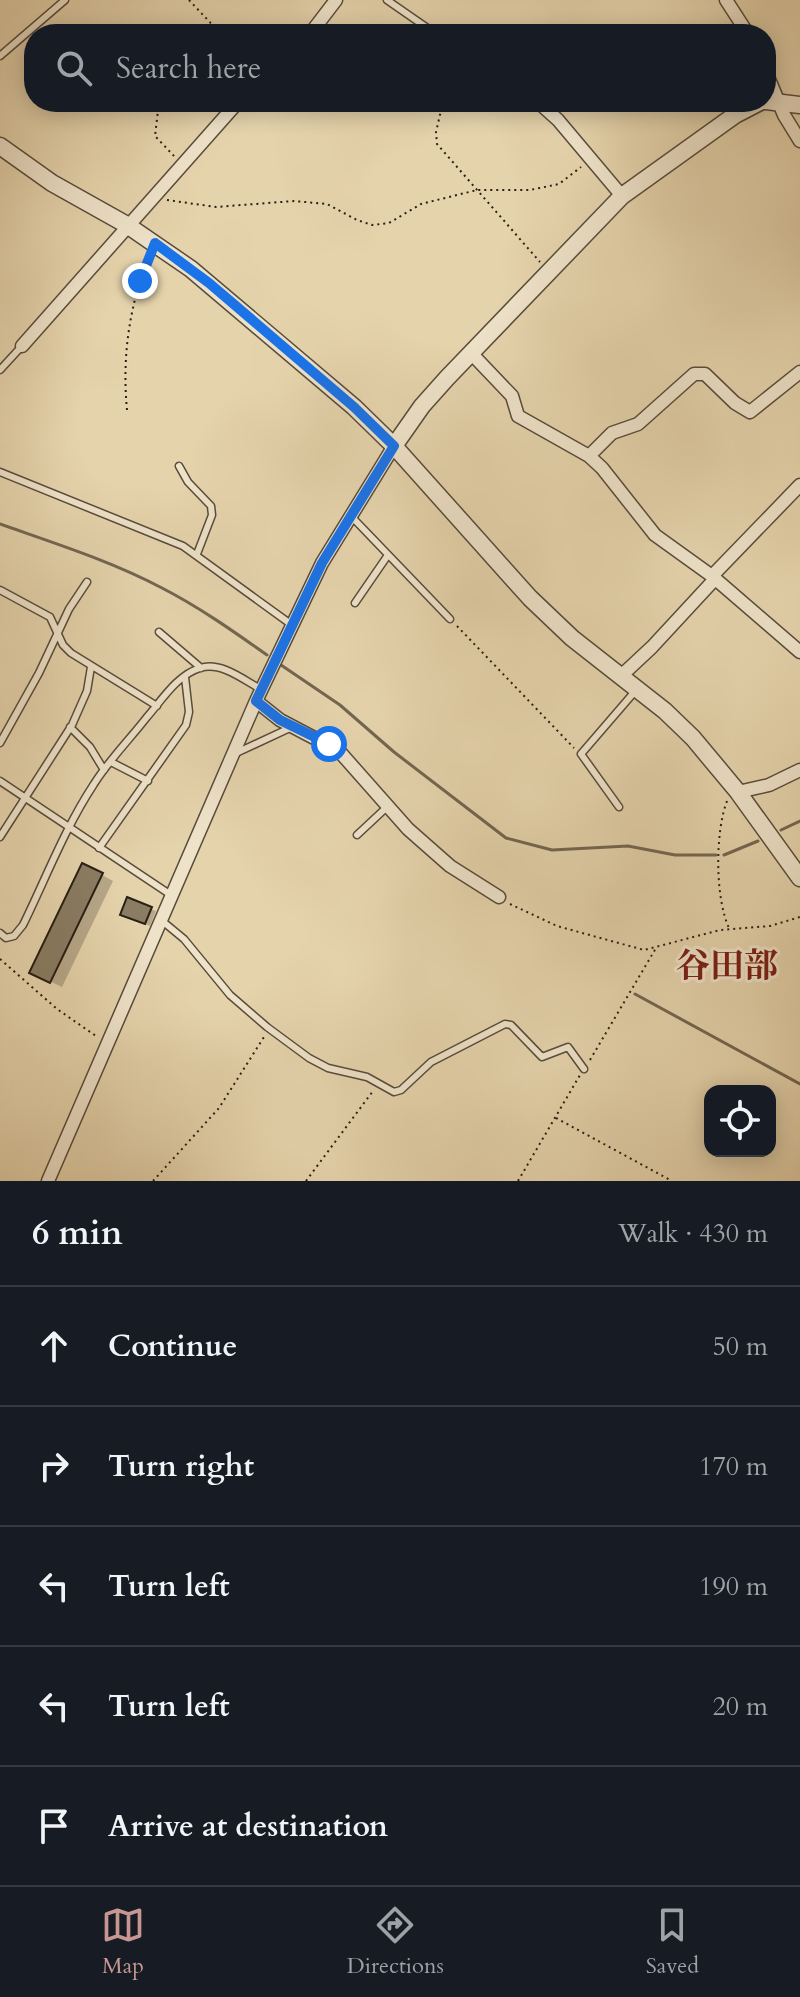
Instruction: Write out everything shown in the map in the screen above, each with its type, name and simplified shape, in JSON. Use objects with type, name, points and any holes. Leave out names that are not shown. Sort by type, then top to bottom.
[{"type":"street","points":[[318,24],[336,0]]},
{"type":"street","points":[[726,0],[742,24]]},
{"type":"street","points":[[776,102],[800,105]]},
{"type":"street","points":[[776,107],[800,141]]},
{"type":"street","points":[[22,346],[229,112]]},
{"type":"street","points":[[549,112],[622,196]]},
{"type":"street","points":[[48,1181],[259,695],[322,563],[394,446],[422,406],[622,196],[739,112]]},
{"type":"street","points":[[0,146],[52,183],[127,225],[191,269],[354,407],[394,446],[530,598],[572,638],[693,738],[738,792],[800,878]]},
{"type":"street","points":[[471,353],[512,396],[514,410],[524,421],[589,456],[609,476],[655,535],[713,578],[800,652]]},
{"type":"street","points":[[589,456],[612,433],[638,424],[694,374],[705,374],[735,403],[750,412],[800,372]]},
{"type":"street","points":[[621,676],[680,619],[713,578],[800,485]]},
{"type":"street","points":[[259,695],[292,727],[339,751],[387,807],[450,866],[499,897]]},
{"type":"street","points":[[738,792],[769,785],[800,770]]},
{"type":"lane","points":[[37,24],[65,0]]},
{"type":"lane","points":[[387,0],[422,24]]},
{"type":"lane","points":[[0,56],[24,35]]},
{"type":"lane","points":[[0,370],[22,346]]},
{"type":"lane","points":[[179,466],[188,482],[211,506],[212,515],[197,554]]},
{"type":"lane","points":[[0,472],[183,546],[292,625]]},
{"type":"lane","points":[[350,515],[450,619]]},
{"type":"lane","points":[[355,603],[388,555]]},
{"type":"lane","points":[[0,743],[69,609],[87,582]]},
{"type":"lane","points":[[0,590],[50,617],[71,653],[157,706]]},
{"type":"lane","points":[[159,632],[201,668]]},
{"type":"lane","points":[[0,933],[6,938],[14,936],[23,925],[69,827],[104,770],[169,690],[201,668],[213,666],[228,671],[259,695]]},
{"type":"lane","points":[[0,837],[83,704],[91,667]]},
{"type":"lane","points":[[99,848],[186,725],[189,696],[185,677]]},
{"type":"lane","points":[[619,807],[581,754],[637,689]]},
{"type":"lane","points":[[70,727],[90,747],[104,770]]},
{"type":"lane","points":[[233,754],[292,727]]},
{"type":"lane","points":[[111,762],[148,781]]},
{"type":"lane","points":[[0,781],[171,895]]},
{"type":"lane","points":[[357,835],[387,807]]},
{"type":"lane","points":[[161,920],[184,939],[230,995],[267,1027],[320,1065],[361,1075],[399,1092],[431,1062],[505,1024],[511,1025],[542,1057],[568,1047],[584,1069]]},
{"type":"path","points":[[189,0],[212,24]]},
{"type":"path","points":[[158,112],[155,136],[182,164]]},
{"type":"path","points":[[441,112],[437,144],[548,272]]},
{"type":"path","points":[[163,201],[168,199],[216,207],[294,201],[327,204],[372,225],[389,223],[421,204],[477,190],[530,190],[559,184],[592,159]]},
{"type":"path","points":[[127,410],[124,349],[134,300],[155,243]]},
{"type":"path","points":[[450,619],[581,754]]},
{"type":"path","points":[[730,929],[721,908],[719,857],[725,805],[738,792]]},
{"type":"path","points":[[499,897],[529,915],[557,926],[633,948],[656,948],[730,929],[770,926],[800,917]]},
{"type":"path","points":[[518,1181],[656,948]]},
{"type":"path","points":[[0,959],[77,1024],[108,1041]]},
{"type":"path","points":[[153,1181],[219,1108],[262,1044],[267,1027]]},
{"type":"path","points":[[306,1181],[378,1083]]},
{"type":"path","points":[[555,1118],[672,1181]]},
{"type":"building","points":[[82,863],[103,873],[50,983],[29,973]]},
{"type":"building","points":[[127,897],[152,907],[145,924],[120,915]]},
{"type":"waterway","points":[[0,524],[143,578],[203,611],[267,655]]},
{"type":"waterway","points":[[281,665],[340,705],[394,752],[506,838],[552,850],[628,846],[675,855],[716,855]]},
{"type":"waterway","points":[[781,830],[800,821]]},
{"type":"waterway","points":[[724,855],[758,841]]},
{"type":"waterway","points":[[635,994],[800,1084]]},
{"type":"district","name":"谷田部","points":[[727,965]]},
{"type":"route","points":[[140,281],[155,243],[209,283],[354,407],[394,446],[322,563],[256,701],[280,720],[329,744]]}]
